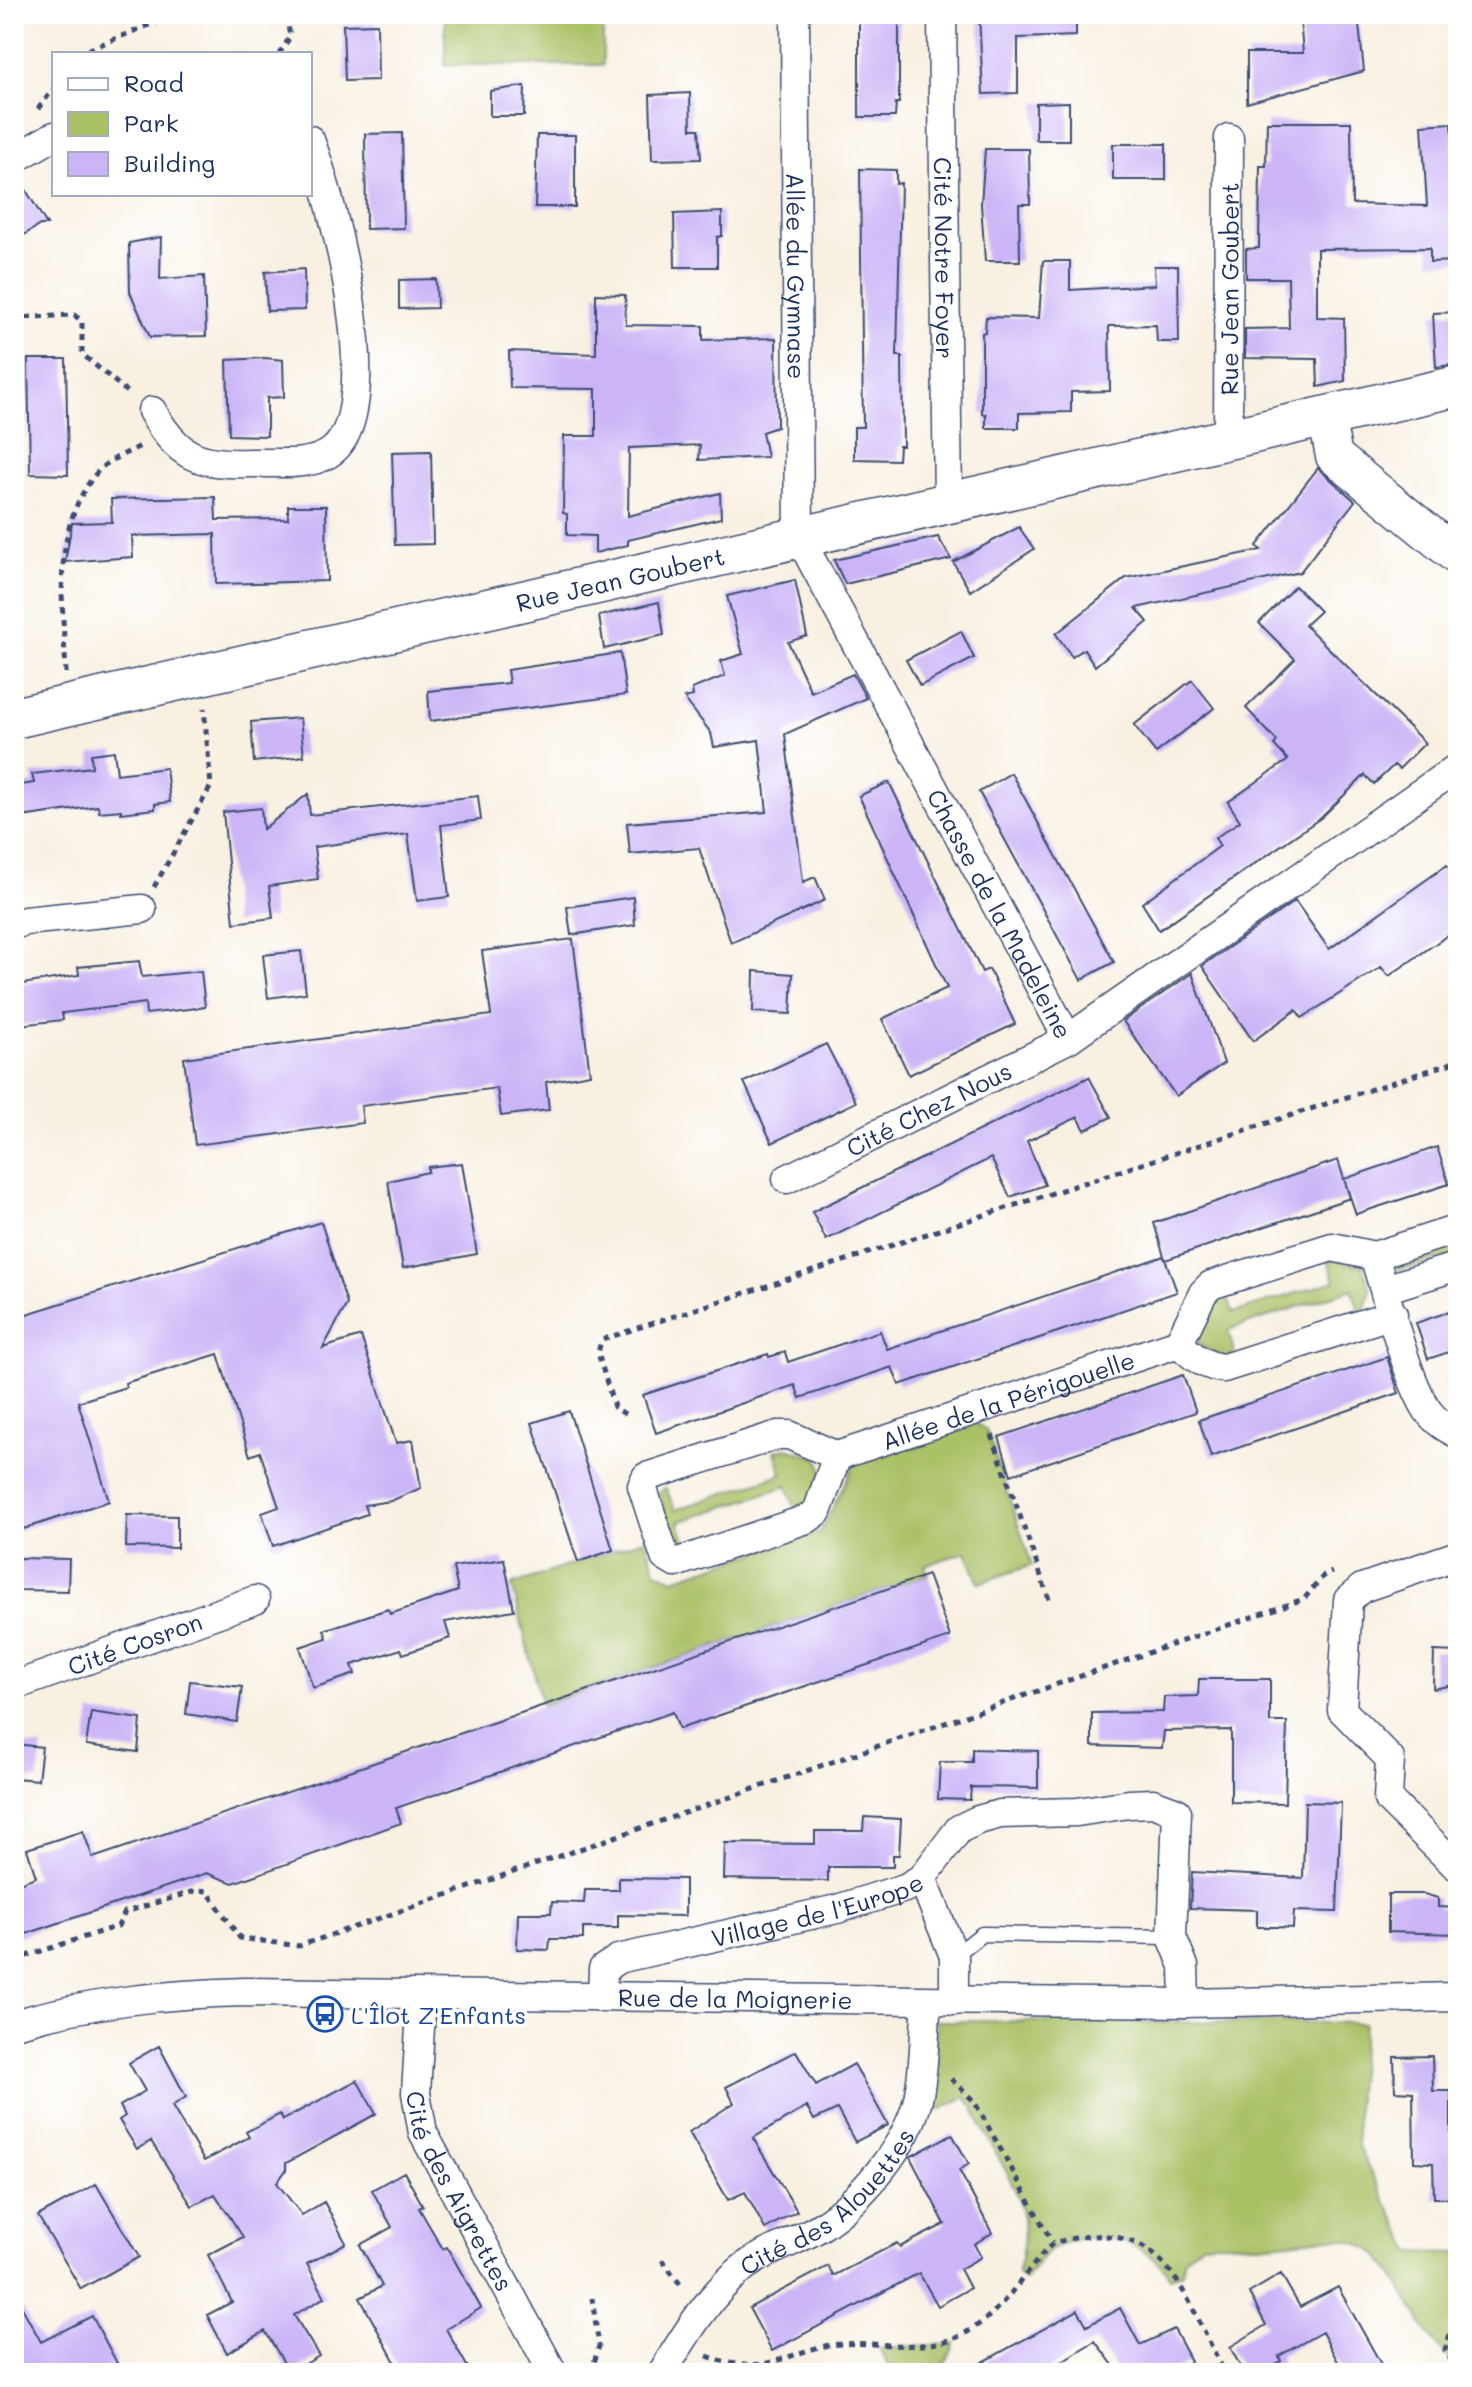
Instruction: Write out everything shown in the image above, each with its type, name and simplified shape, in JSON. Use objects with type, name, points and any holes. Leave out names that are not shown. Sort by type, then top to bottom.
[{"type":"main road","name":"Rue Jean Goubert","points":[[14,718],[1458,386]]},
{"type":"street","name":"Allée du Gymnase","points":[[795,14],[799,537]]},
{"type":"street","name":"Cité Notre Foyer","points":[[942,14],[948,503]]},
{"type":"street","points":[[14,159],[52,137]]},
{"type":"street","name":"Rue Jean Goubert","points":[[1228,439],[1229,138]]},
{"type":"street","points":[[158,422],[190,457],[219,464],[310,461],[326,455],[348,432],[357,390],[355,337],[336,225],[312,147]]},
{"type":"street","points":[[1326,416],[1334,456],[1458,557]]},
{"type":"street","name":"Chasse de la Madeleine","points":[[799,537],[1068,1039],[1458,767]]},
{"type":"street","points":[[14,925],[25,921],[142,909]]},
{"type":"street","name":"Cité Chez Nous","points":[[787,1179],[1068,1039]]},
{"type":"street","points":[[1458,1229],[1374,1256],[1332,1247],[1211,1285],[1203,1293],[1179,1343],[1190,1354],[1214,1367],[1224,1368],[1389,1302],[1458,1266]]},
{"type":"street","points":[[1374,1256],[1428,1410],[1442,1425],[1458,1434]]},
{"type":"street","name":"Allée de la Périgouelle","points":[[837,1456],[1179,1343]]},
{"type":"street","points":[[778,1435],[789,1435],[837,1456],[817,1512],[807,1519],[675,1563],[665,1557],[642,1486],[646,1477],[778,1435]]},
{"type":"street","points":[[1455,1865],[1388,1799],[1390,1759],[1342,1710],[1348,1600],[1362,1588],[1458,1555]]},
{"type":"street","name":"Cité Cosron","points":[[14,1686],[255,1600]]},
{"type":"street","name":"Village de l'Europe","points":[[602,1998],[603,1969],[618,1959],[837,1909],[905,1888],[922,1878],[959,1829],[978,1820],[1026,1812],[1077,1812],[1129,1804],[1164,1805],[1177,1812],[1172,1937],[1184,1966],[1185,2003]]},
{"type":"street","points":[[922,1878],[954,1956]]},
{"type":"street","name":"Cité des Alouettes","points":[[662,2373],[680,2344],[744,2267],[820,2227],[854,2202],[910,2124],[918,2099],[922,2063],[954,1956]]},
{"type":"street","name":"Rue de la Moignerie","points":[[14,2024],[101,2002],[179,1993],[1185,2003],[1458,1997]]},
{"type":"street","name":"Cité des Aigrettes","points":[[422,1995],[416,2093],[423,2133],[553,2373]]},
{"type":"lane","points":[[954,1956],[982,1934],[1172,1937]]},
{"type":"path","points":[[82,52],[177,14]]},
{"type":"path","points":[[280,52],[290,37],[286,14]]},
{"type":"path","points":[[14,318],[74,315],[82,321],[82,354],[158,422],[100,468],[70,518],[62,569],[67,706]]},
{"type":"path","points":[[142,909],[211,786],[200,675]]},
{"type":"path","points":[[625,1414],[614,1407],[598,1353],[601,1341],[607,1338],[1458,1061]]},
{"type":"path","points":[[982,1408],[1051,1605]]},
{"type":"path","points":[[14,1960],[118,1926],[125,1912],[199,1890],[207,1891],[240,1938],[299,1946],[1304,1599],[1324,1575],[1338,1570]]},
{"type":"path","points":[[922,2063],[949,2077],[974,2101],[1053,2243]]},
{"type":"path","points":[[680,2344],[718,2361],[749,2365],[839,2344],[936,2344],[967,2332],[987,2318],[1007,2300],[1053,2243],[1107,2234],[1138,2243],[1160,2256],[1225,2373]]},
{"type":"path","points":[[591,2373],[599,2346],[592,2298]]},
{"type":"path","points":[[1456,2373],[1445,2350],[1458,2309]]},
{"type":"green space","points":[[445,14],[603,14],[603,65],[445,65]]},
{"type":"green space","points":[[1458,1240],[1458,1254],[1398,1271],[1397,1262]]},
{"type":"green space","points":[[1328,1259],[1363,1266],[1371,1290],[1364,1311],[1360,1313],[1352,1289],[1228,1330],[1235,1354],[1224,1358],[1200,1346],[1196,1331],[1210,1297],[1226,1291],[1233,1313],[1335,1281]]},
{"type":"green space","points":[[975,1423],[986,1430],[1032,1565],[979,1583],[966,1552],[925,1565],[928,1575],[542,1705],[512,1585],[645,1539],[656,1571],[674,1579],[821,1531],[856,1461]]},
{"type":"green space","points":[[787,1448],[818,1458],[823,1472],[808,1504],[795,1508],[787,1486],[679,1522],[686,1545],[676,1545],[671,1539],[659,1492],[666,1488],[675,1510],[782,1474],[775,1451]]},
{"type":"green space","points":[[937,2021],[1364,2023],[1357,2090],[1357,2145],[1412,2252],[1458,2253],[1458,2367],[1437,2345],[1388,2267],[1361,2244],[1346,2240],[1202,2243],[1185,2258],[1182,2272],[1170,2277],[1160,2264],[1133,2246],[1118,2240],[1085,2238],[1069,2241],[1049,2251],[1025,2280],[1017,2274],[1023,2247],[1020,2204],[973,2106],[965,2097],[920,2119]]},
{"type":"green space","points":[[955,2344],[940,2373],[892,2373],[879,2348]]},
{"type":"building","points":[[859,14],[899,14],[899,103],[896,103],[895,117],[859,117]]},
{"type":"building","points":[[979,14],[1076,14],[1076,36],[1018,38],[1018,93],[983,94]]},
{"type":"building","points":[[1300,19],[1359,25],[1364,71],[1247,103],[1247,53],[1303,53]]},
{"type":"building","points":[[377,24],[378,80],[345,81],[343,25]]},
{"type":"building","points":[[525,86],[524,116],[490,116],[490,91]]},
{"type":"building","points":[[690,93],[691,129],[699,129],[701,159],[652,160],[650,95]]},
{"type":"building","points":[[1069,102],[1069,140],[1036,140],[1036,103]]},
{"type":"building","points":[[1267,122],[1351,122],[1352,204],[1427,206],[1422,125],[1452,123],[1458,261],[1430,262],[1430,248],[1317,249],[1317,317],[1344,318],[1345,381],[1318,387],[1317,359],[1245,358],[1245,329],[1289,328],[1288,278],[1246,278],[1246,249],[1259,248],[1260,166],[1266,166]]},
{"type":"building","points":[[402,133],[404,228],[366,229],[365,134]]},
{"type":"building","points":[[537,135],[575,135],[575,207],[535,207]]},
{"type":"building","points":[[1113,144],[1166,144],[1166,180],[1113,180]]},
{"type":"building","points":[[985,149],[1029,149],[1030,204],[1019,204],[1020,261],[985,261],[981,204]]},
{"type":"building","points":[[860,169],[896,170],[896,184],[901,183],[897,356],[902,356],[903,446],[899,446],[898,460],[854,459],[854,427],[863,427]]},
{"type":"building","points":[[17,175],[47,225],[40,225],[14,241],[14,176]]},
{"type":"building","points":[[722,212],[722,236],[717,237],[717,267],[675,267],[674,214]]},
{"type":"building","points":[[161,237],[160,279],[204,276],[206,336],[150,337],[130,292],[129,243]]},
{"type":"building","points":[[1043,261],[1070,261],[1070,290],[1155,285],[1154,266],[1178,266],[1179,342],[1157,342],[1156,325],[1109,326],[1110,391],[1071,392],[1071,412],[1019,413],[1019,428],[986,428],[986,414],[982,414],[982,333],[985,332],[986,317],[1039,318]]},
{"type":"building","points":[[304,269],[305,310],[267,311],[265,272]]},
{"type":"building","points":[[436,279],[437,308],[399,309],[399,280]]},
{"type":"building","points":[[596,294],[625,295],[626,325],[703,326],[703,340],[776,338],[777,427],[762,432],[767,457],[699,460],[700,445],[629,448],[628,516],[720,493],[721,518],[628,540],[628,545],[595,553],[595,536],[567,535],[567,514],[563,513],[564,436],[596,436],[596,389],[510,388],[509,351],[596,354]]},
{"type":"building","points":[[1458,312],[1458,364],[1436,367],[1433,313]]},
{"type":"building","points":[[28,359],[66,359],[68,475],[30,474]]},
{"type":"building","points":[[227,360],[283,360],[284,397],[267,398],[267,436],[229,435]]},
{"type":"building","points":[[431,451],[433,544],[395,545],[392,452]]},
{"type":"building","points":[[1318,468],[1355,501],[1300,572],[1136,608],[1148,622],[1095,666],[1084,649],[1072,657],[1056,634],[1126,578],[1261,550],[1257,546]]},
{"type":"building","points":[[215,497],[216,520],[288,519],[288,506],[326,506],[327,581],[216,584],[215,534],[132,536],[133,557],[65,562],[72,523],[112,522],[111,499]]},
{"type":"building","points":[[1019,527],[1034,549],[970,591],[953,562]]},
{"type":"building","points":[[938,537],[951,559],[845,584],[834,560]]},
{"type":"building","points":[[795,580],[807,636],[788,642],[811,692],[853,674],[866,698],[785,734],[803,882],[815,877],[825,900],[731,943],[699,848],[630,854],[627,823],[767,812],[759,740],[714,747],[711,733],[684,698],[693,696],[692,689],[725,676],[721,661],[743,654],[727,596]]},
{"type":"building","points":[[1295,586],[1320,611],[1305,625],[1425,743],[1399,769],[1394,765],[1374,784],[1365,775],[1322,817],[1159,930],[1142,903],[1220,846],[1215,838],[1240,821],[1228,802],[1288,760],[1274,745],[1277,741],[1246,708],[1295,659],[1259,623]]},
{"type":"building","points":[[659,602],[664,635],[604,649],[599,616]]},
{"type":"building","points":[[961,631],[974,658],[920,686],[906,660]]},
{"type":"building","points":[[620,653],[626,695],[430,721],[428,691],[509,683],[507,670]]},
{"type":"building","points":[[1192,680],[1214,708],[1156,753],[1134,725]]},
{"type":"building","points":[[300,718],[304,756],[254,762],[251,722]]},
{"type":"building","points":[[114,751],[117,774],[166,768],[170,802],[155,804],[155,809],[121,813],[121,810],[99,812],[98,806],[14,818],[14,786],[34,783],[32,774],[92,767],[91,754]]},
{"type":"building","points":[[1011,773],[1114,962],[1081,980],[979,792]]},
{"type":"building","points":[[889,782],[982,972],[989,969],[1015,1024],[909,1075],[882,1019],[947,988],[859,796]]},
{"type":"building","points":[[308,794],[310,815],[478,796],[481,820],[441,825],[449,897],[417,901],[408,834],[314,847],[318,879],[269,886],[273,918],[234,923],[223,812],[261,808],[263,829]]},
{"type":"building","points":[[1447,865],[1458,879],[1458,928],[1389,976],[1381,967],[1302,1018],[1296,1010],[1253,1041],[1202,966],[1295,901],[1329,949]]},
{"type":"building","points":[[633,897],[635,925],[571,935],[567,907]]},
{"type":"building","points":[[573,939],[590,1074],[546,1082],[549,1110],[501,1116],[497,1088],[361,1106],[363,1123],[195,1145],[184,1058],[491,1015],[482,951]]},
{"type":"building","points":[[301,951],[306,993],[268,998],[263,955]]},
{"type":"building","points":[[139,961],[142,977],[201,971],[205,1007],[146,1014],[145,1003],[62,1013],[63,1020],[20,1025],[16,985],[79,975],[78,967]]},
{"type":"building","points":[[754,971],[793,974],[791,1014],[753,1012]]},
{"type":"building","points":[[1192,973],[1224,1063],[1176,1096],[1123,1021]]},
{"type":"building","points":[[826,1044],[856,1102],[772,1143],[744,1082]]},
{"type":"building","points":[[1089,1077],[1111,1117],[1085,1130],[1078,1117],[1027,1141],[1045,1185],[1010,1197],[991,1158],[826,1240],[812,1212]]},
{"type":"building","points":[[1437,1147],[1449,1184],[1356,1214],[1344,1179]]},
{"type":"building","points":[[1338,1160],[1350,1198],[1165,1260],[1154,1223]]},
{"type":"building","points":[[462,1163],[477,1254],[403,1268],[388,1181],[428,1172],[428,1167]]},
{"type":"building","points":[[321,1222],[347,1304],[323,1348],[361,1336],[396,1443],[413,1440],[421,1488],[391,1501],[364,1505],[367,1514],[273,1546],[262,1513],[279,1507],[260,1452],[250,1456],[218,1354],[125,1383],[126,1387],[78,1402],[109,1501],[14,1532],[14,1318]]},
{"type":"building","points":[[1164,1256],[1177,1292],[899,1385],[892,1367],[800,1398],[795,1385],[656,1433],[643,1395],[768,1354],[769,1357],[785,1352],[788,1362],[880,1331],[887,1349]]},
{"type":"building","points":[[1448,1312],[1449,1316],[1458,1313],[1458,1349],[1428,1359],[1416,1323]]},
{"type":"building","points":[[1387,1357],[1399,1393],[1211,1457],[1199,1420]]},
{"type":"building","points":[[1183,1375],[1196,1412],[1011,1475],[999,1437]]},
{"type":"building","points":[[569,1411],[613,1550],[578,1562],[532,1423]]},
{"type":"building","points":[[127,1515],[177,1516],[177,1548],[126,1547]]},
{"type":"building","points":[[18,1558],[69,1559],[68,1591],[18,1590]]},
{"type":"building","points":[[504,1559],[514,1610],[445,1622],[450,1638],[403,1654],[401,1649],[352,1665],[355,1674],[313,1688],[300,1647],[327,1638],[324,1630],[388,1609],[390,1614],[458,1591],[453,1567]]},
{"type":"building","points":[[928,1575],[950,1637],[679,1729],[673,1712],[396,1808],[401,1823],[233,1883],[207,1873],[14,1938],[14,1885],[36,1877],[27,1849],[83,1831],[93,1858]]},
{"type":"building","points":[[1434,1651],[1458,1652],[1458,1684],[1433,1689]]},
{"type":"building","points":[[1199,1679],[1270,1679],[1270,1722],[1287,1722],[1285,1803],[1231,1802],[1231,1730],[1164,1731],[1162,1748],[1092,1746],[1092,1713],[1163,1712],[1164,1697],[1198,1696]]},
{"type":"building","points":[[190,1681],[242,1687],[237,1722],[186,1714]]},
{"type":"building","points":[[91,1712],[141,1719],[138,1752],[86,1745]]},
{"type":"building","points":[[14,1744],[42,1747],[38,1780],[14,1778]]},
{"type":"building","points":[[972,1749],[1038,1751],[1038,1788],[971,1787],[970,1800],[938,1799],[940,1762],[972,1762]]},
{"type":"building","points":[[1305,1802],[1341,1803],[1337,1912],[1294,1911],[1293,1928],[1257,1927],[1257,1910],[1190,1908],[1192,1872],[1303,1878]]},
{"type":"building","points":[[864,1817],[901,1819],[899,1855],[893,1855],[893,1867],[828,1867],[828,1881],[724,1879],[725,1843],[815,1844],[815,1831],[863,1831]]},
{"type":"building","points":[[619,1878],[685,1879],[685,1916],[618,1915],[618,1928],[583,1928],[583,1939],[550,1939],[549,1950],[517,1949],[518,1913],[551,1913],[552,1902],[584,1903],[585,1890],[619,1890]]},
{"type":"building","points":[[1388,1894],[1424,1894],[1438,1898],[1438,1907],[1458,1908],[1458,1934],[1388,1932]]},
{"type":"building","points":[[159,2046],[186,2097],[172,2106],[204,2161],[249,2137],[246,2132],[280,2114],[283,2120],[357,2080],[376,2114],[286,2163],[286,2170],[277,2183],[302,2215],[324,2202],[346,2243],[307,2264],[325,2297],[294,2315],[319,2356],[290,2373],[265,2331],[227,2353],[207,2315],[232,2302],[208,2255],[243,2237],[215,2194],[192,2206],[151,2141],[137,2149],[119,2120],[125,2116],[120,2106],[145,2091],[129,2063]]},
{"type":"building","points":[[796,2051],[816,2085],[854,2064],[888,2125],[855,2142],[837,2109],[814,2120],[807,2107],[753,2138],[797,2211],[765,2229],[745,2192],[728,2200],[689,2132],[734,2103],[726,2087]]},
{"type":"building","points":[[1432,2056],[1433,2091],[1451,2091],[1451,2162],[1458,2162],[1458,2198],[1434,2198],[1433,2163],[1414,2162],[1413,2092],[1395,2091],[1394,2057]]},
{"type":"building","points":[[952,2134],[969,2164],[959,2170],[992,2233],[974,2244],[981,2257],[960,2269],[970,2288],[938,2306],[919,2273],[772,2351],[749,2308],[828,2266],[833,2276],[897,2243],[900,2247],[945,2224],[910,2157]]},
{"type":"building","points":[[404,2172],[423,2206],[419,2208],[443,2249],[447,2247],[481,2308],[446,2329],[471,2373],[401,2373],[360,2298],[382,2286],[360,2245],[392,2227],[372,2190]]},
{"type":"building","points":[[96,2184],[139,2257],[81,2289],[38,2216]]},
{"type":"building","points":[[1281,2274],[1300,2307],[1338,2287],[1386,2373],[1344,2373],[1322,2332],[1279,2356],[1281,2361],[1259,2373],[1244,2373],[1230,2347],[1266,2325],[1249,2293]]},
{"type":"building","points":[[14,2293],[41,2342],[92,2316],[117,2363],[97,2373],[14,2373]]},
{"type":"building","points":[[1120,2308],[1140,2345],[1174,2329],[1191,2361],[1171,2373],[1119,2373],[1095,2341],[1042,2373],[963,2373],[1078,2310],[1087,2326]]},
{"type":"place","name":"L'Îlot Z'Enfants","points":[[325,2014]]}]
